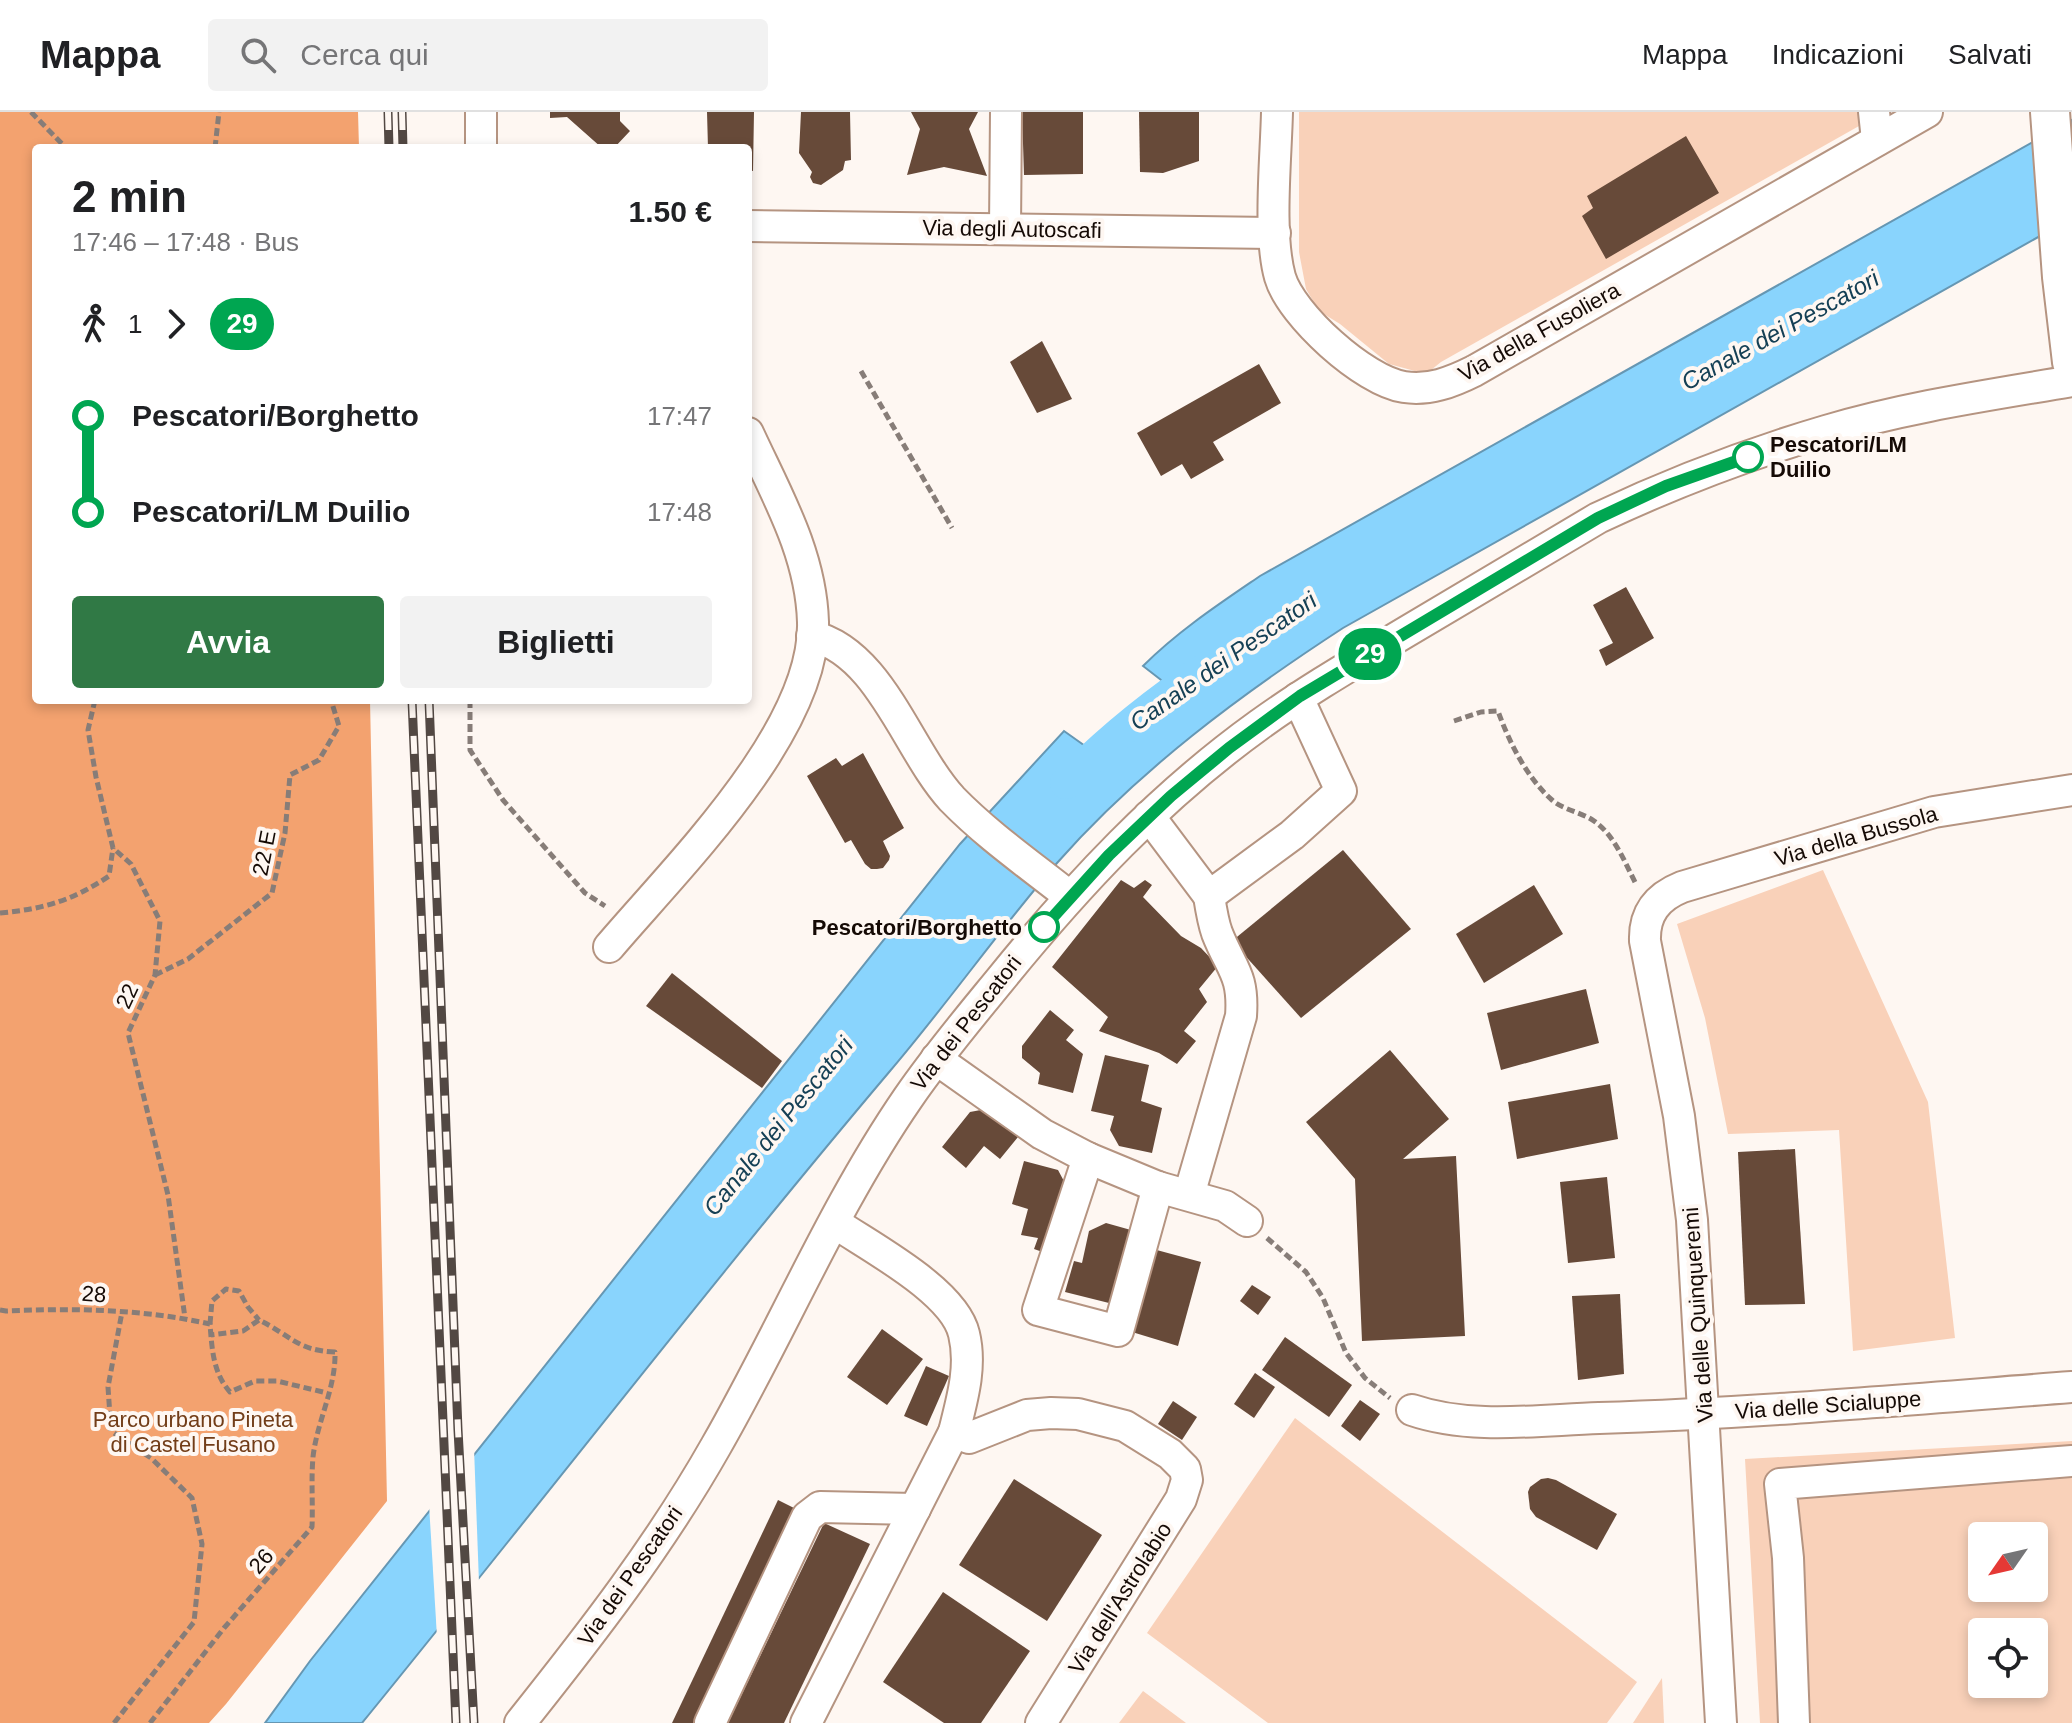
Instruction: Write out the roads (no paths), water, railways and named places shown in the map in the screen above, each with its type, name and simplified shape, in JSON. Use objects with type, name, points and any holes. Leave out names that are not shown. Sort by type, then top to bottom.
[{"type":"main road","points":[[2050,112],[2062,277],[2072,362]]},
{"type":"street","points":[[481,112],[481,144]]},
{"type":"street","points":[[1005,229],[1006,112]]},
{"type":"street","name":"Via della Fusoliera","points":[[1277,112],[1275,233],[1278,266],[1292,303],[1304,318],[1359,365],[1397,385],[1424,388],[1474,371],[1876,126],[1927,112]]},
{"type":"street","name":"Via degli Autoscafi","points":[[752,226],[1275,233]]},
{"type":"street","name":"Via dei Pescatori","points":[[520,1723],[647,1558],[690,1490],[880,1140],[936,1059],[1069,896],[1149,816],[1229,748],[1298,698],[1598,518],[1666,486],[1828,430],[1942,403],[2072,381]]},
{"type":"street","points":[[609,947],[742,791],[795,703],[805,675],[812,636],[811,600],[800,553],[783,505],[752,441]]},
{"type":"street","points":[[812,636],[839,646],[859,663],[940,785],[977,822],[1069,896]]},
{"type":"street","points":[[1209,896],[1292,835],[1341,791],[1298,698]]},
{"type":"street","name":"Via della Bussola","points":[[1650,911],[1664,897],[1682,887],[1934,812],[2072,790]]},
{"type":"street","points":[[1149,816],[1209,896],[1216,931],[1238,973],[1242,1001],[1241,1016],[1189,1195]]},
{"type":"street","name":"Via delle Quinqueremi","points":[[1650,911],[1645,927],[1646,951],[1679,1116],[1690,1197],[1721,1723]]},
{"type":"street","points":[[936,1059],[1042,1134],[1088,1158],[1158,1187],[1225,1206],[1247,1221]]},
{"type":"street","points":[[1088,1158],[1038,1310],[1118,1331],[1158,1187]]},
{"type":"street","points":[[806,1723],[954,1432],[965,1390],[967,1357],[959,1319],[938,1293],[835,1223]]},
{"type":"street","name":"Via delle Scialuppe","points":[[1412,1410],[1436,1418],[1488,1422],[1705,1415],[2072,1387]]},
{"type":"street","name":"Via dell'Astrolabio","points":[[954,1432],[969,1438],[1027,1415],[1078,1414],[1125,1426],[1170,1454],[1185,1469],[1187,1480],[1181,1499],[1041,1723]]},
{"type":"street","points":[[1794,1723],[1788,1558],[1780,1484],[2072,1461]]},
{"type":"street","points":[[710,1723],[807,1517],[820,1507],[915,1509]]},
{"type":"water","points":[[2072,120],[2072,218],[1343,628],[1229,707],[1156,765],[1089,829],[1036,888],[362,1723],[265,1723],[310,1661],[960,844],[1064,731],[1095,753],[1174,690],[1143,666],[1185,630],[1260,576]]},
{"type":"waterway","name":"Canale dei Pescatori","points":[[1066,783],[1134,721],[1209,666]]},
{"type":"railway","points":[[388,112],[389,144]]},
{"type":"railway","points":[[402,112],[403,144]]},
{"type":"railway","points":[[412,704],[456,1723]]},
{"type":"railway","points":[[429,704],[458,1430],[474,1723]]},
{"type":"place","name":"Pescatori/LM Duilio","points":[[1748,457]]},
{"type":"place","name":"Pescatori/Borghetto","points":[[1044,927]]},
{"type":"park label","name":"Parco urbano Pineta di Castel Fusano","points":[[193,1432]]}]
